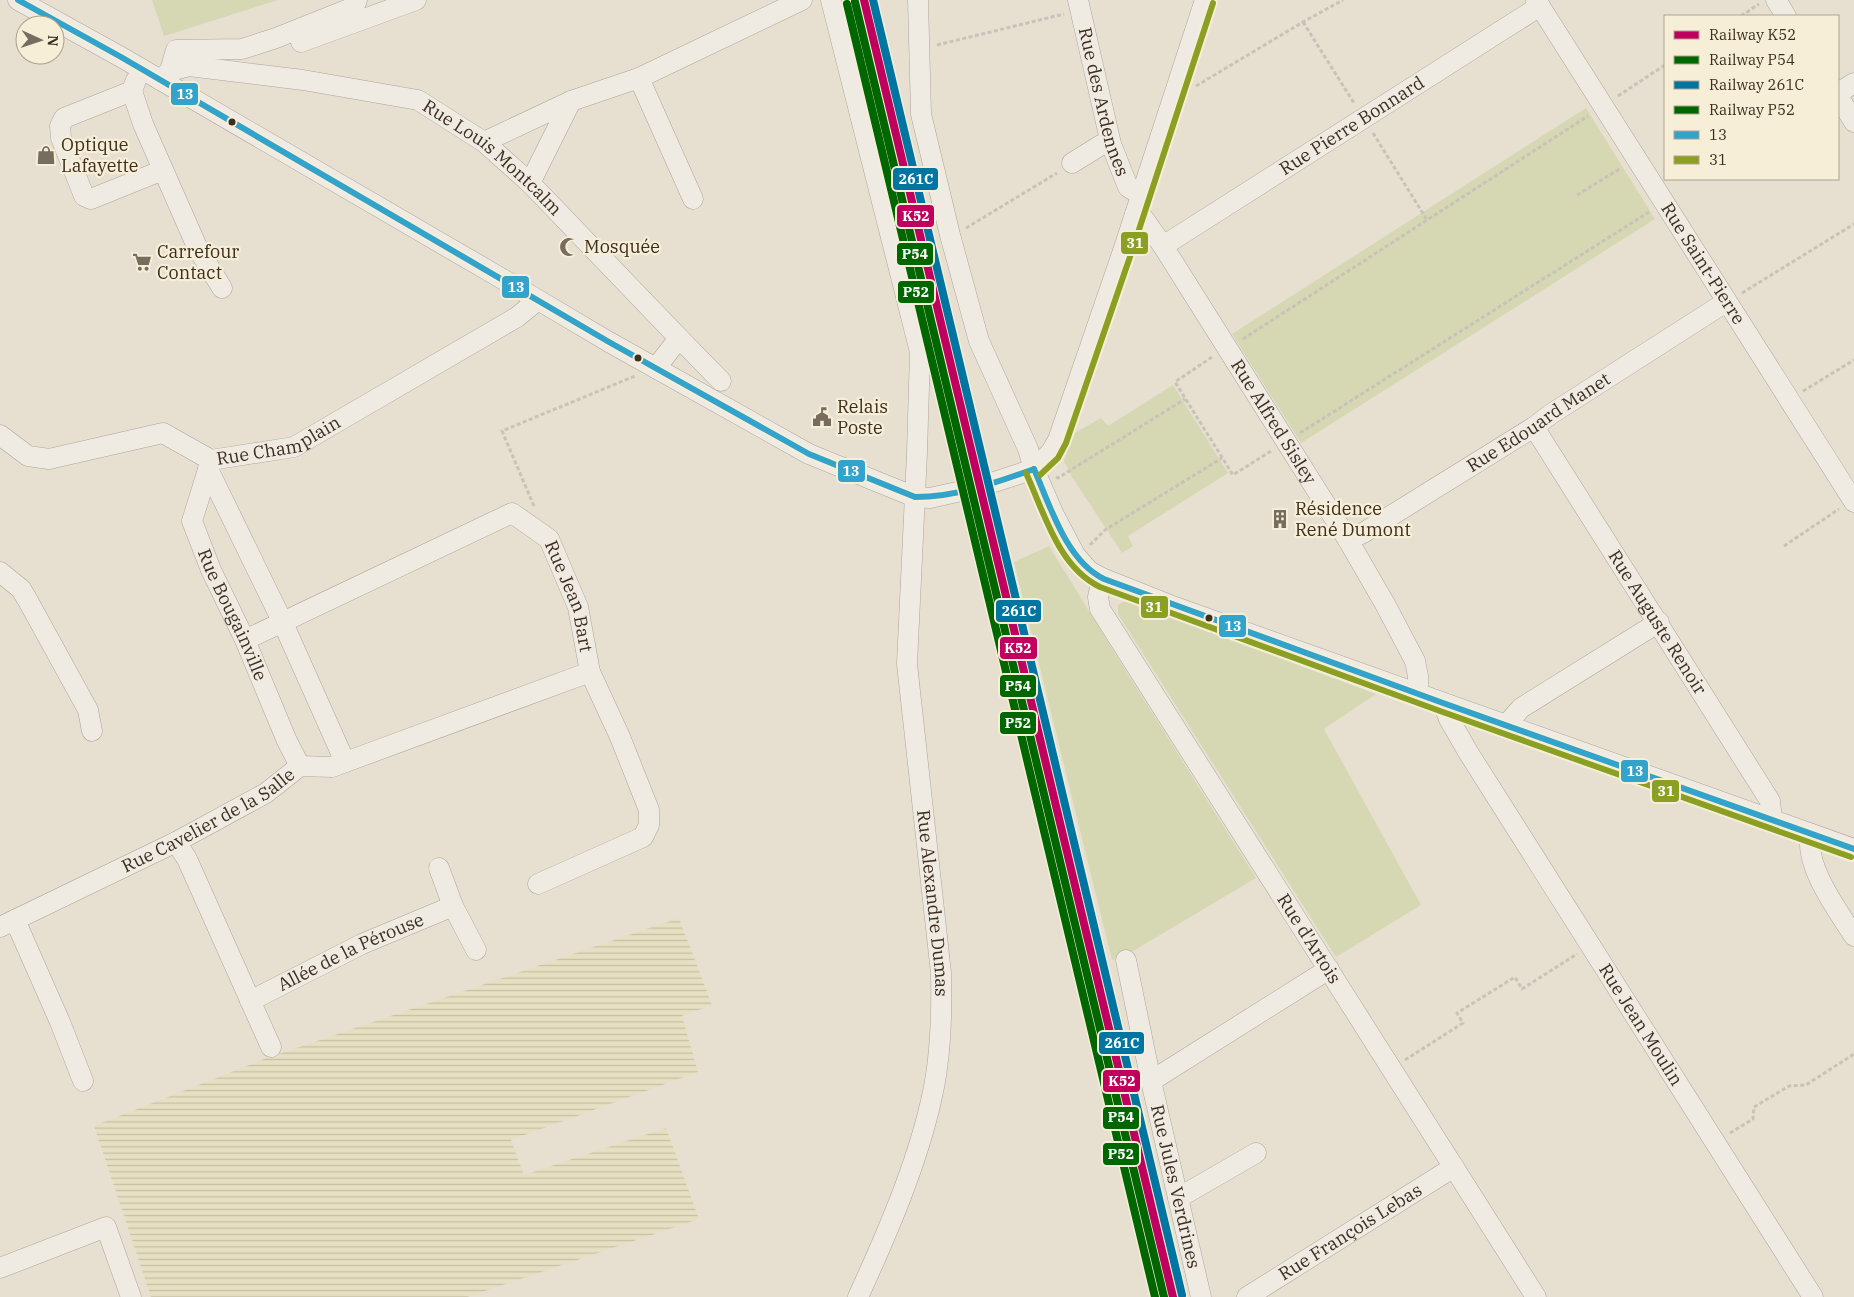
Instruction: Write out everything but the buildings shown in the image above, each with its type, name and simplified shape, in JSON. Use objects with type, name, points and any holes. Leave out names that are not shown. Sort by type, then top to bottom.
[{"type":"street","points":[[18,0],[140,69],[165,76],[538,300],[809,454],[915,497],[930,498],[979,487],[1034,469],[1051,452],[1058,440],[1205,0]]},
{"type":"street","points":[[242,49],[276,38],[354,7],[357,0]]},
{"type":"street","points":[[165,76],[176,50],[288,47],[391,4],[416,0]]},
{"type":"street","points":[[484,142],[571,100],[639,78],[802,0]]},
{"type":"street","name":"Rue Alexandre Dumas","points":[[831,0],[920,352],[907,664],[941,973],[942,1009],[931,1102],[921,1137],[897,1205],[858,1297]]},
{"type":"street","points":[[918,0],[921,114],[950,235],[979,341],[1025,442],[1054,516],[1075,555],[1089,571],[1175,607],[1854,850]]},
{"type":"street","points":[[1776,0],[1785,15]]},
{"type":"street","name":"Rue Saint-Pierre","points":[[1538,3],[1853,501]]},
{"type":"street","name":"Rue Pierre Bonnard","points":[[1163,246],[1364,118],[1538,3]]},
{"type":"street","name":"Rue des Ardennes","points":[[1079,5],[1111,144],[1128,186],[1141,195]]},
{"type":"street","name":"Rue Louis Montcalm","points":[[165,76],[189,66],[303,80],[418,100],[484,142],[530,183],[721,382]]},
{"type":"street","points":[[140,69],[132,91],[143,124],[198,249],[222,288]]},
{"type":"street","points":[[639,78],[693,199]]},
{"type":"street","points":[[1839,93],[1854,83]]},
{"type":"street","points":[[132,91],[64,118],[60,126],[61,138],[84,196],[91,199],[163,170]]},
{"type":"street","points":[[1839,96],[1854,122]]},
{"type":"street","points":[[530,183],[571,100]]},
{"type":"street","points":[[1072,163],[1101,145],[1111,144]]},
{"type":"street","name":"Rue Alfred Sisley","points":[[1135,214],[1144,219],[1163,246],[1348,540],[1415,660],[1418,676],[1418,694]]},
{"type":"street","name":"Rue Champlain","points":[[0,435],[28,456],[49,459],[163,433],[209,464],[294,447],[517,317],[538,300]]},
{"type":"street","name":"Rue Edouard Manet","points":[[1348,540],[1363,533],[1534,427],[1551,414],[1726,302]]},
{"type":"street","points":[[656,368],[679,338]]},
{"type":"street","name":"Rue Auguste Renoir","points":[[1534,427],[1659,622],[1770,801],[1772,820]]},
{"type":"street","points":[[209,464],[345,762]]},
{"type":"street","name":"Rue Bougainville","points":[[209,464],[192,521],[211,570],[245,640],[287,741],[300,766]]},
{"type":"street","name":"Rue Jean Bart","points":[[245,640],[283,624],[512,513],[548,539],[578,607],[590,672],[620,737],[649,810],[649,825],[644,837],[538,884]]},
{"type":"street","points":[[0,572],[21,589],[27,599],[88,710],[92,731]]},
{"type":"street","name":"Rue d'Artois","points":[[1102,578],[1098,597],[1100,609],[1209,778],[1285,902],[1330,969],[1536,1297]]},
{"type":"street","points":[[1506,725],[1521,708],[1659,622]]},
{"type":"street","name":"Rue Cavelier de la Salle","points":[[8,924],[176,842],[266,793],[300,766],[332,767],[590,672]]},
{"type":"street","name":"Rue Jean Moulin","points":[[1443,704],[1449,719],[1468,752],[1813,1297]]},
{"type":"street","points":[[1468,752],[1477,731],[1487,718]]},
{"type":"street","points":[[1811,834],[1809,843],[1819,881],[1854,936]]},
{"type":"street","points":[[176,842],[187,859],[271,1047]]},
{"type":"street","points":[[439,868],[453,906],[476,950]]},
{"type":"street","name":"Allée de la Pérouse","points":[[250,1002],[362,944],[453,906]]},
{"type":"street","points":[[8,924],[60,1022],[83,1081]]},
{"type":"street","name":"Rue Jules Verdrines","points":[[1126,960],[1151,1081],[1201,1297]]},
{"type":"street","points":[[1151,1081],[1330,969]]},
{"type":"street","points":[[1178,1198],[1256,1153]]},
{"type":"street","name":"Rue François Lebas","points":[[1247,1297],[1454,1167]]},
{"type":"street","points":[[0,1268],[106,1228],[131,1297]]},
{"type":"path","points":[[1172,100],[1303,22],[1344,0]]},
{"type":"path","points":[[1742,15],[1766,0]]},
{"type":"path","points":[[919,47],[935,46],[1079,5]]},
{"type":"path","points":[[1303,22],[1427,220]]},
{"type":"path","points":[[1664,66],[1239,341],[1225,346],[1214,356],[1175,382],[1233,475],[1271,450],[1289,447],[1296,436],[1665,202]]},
{"type":"path","points":[[1577,195],[1637,158]]},
{"type":"path","points":[[950,235],[971,226],[1072,163]]},
{"type":"path","points":[[1726,302],[1854,224]]},
{"type":"path","points":[[1789,400],[1854,360]]},
{"type":"path","points":[[537,512],[502,431],[656,368]]},
{"type":"path","points":[[1034,469],[1058,478],[1185,399]]},
{"type":"path","points":[[1075,555],[1088,547],[1105,530],[1222,458]]},
{"type":"path","points":[[1784,546],[1853,501]]},
{"type":"path","points":[[1392,1068],[1463,1023],[1457,1013],[1515,977],[1522,989],[1591,944]]},
{"type":"path","points":[[1716,1142],[1753,1120],[1754,1107],[1789,1086],[1806,1085],[1854,1054]]},
{"type":"shaded area","points":[[679,918],[712,1005],[682,1016],[698,1072],[511,1140],[524,1175],[666,1128],[699,1219],[467,1297],[151,1297],[94,1126],[264,1059]]},
{"type":"green space","points":[[152,0],[278,0],[164,36]]},
{"type":"green space","points":[[1586,108],[1655,219],[1301,443],[1232,334]]},
{"type":"green space","points":[[1173,385],[1228,473],[1128,536],[1133,546],[1122,553],[1072,477],[1064,461],[1073,434],[1101,418],[1108,426]]},
{"type":"green space","points":[[1049,546],[1256,878],[1133,951],[1112,960],[1014,562]]},
{"type":"green space","points":[[1125,601],[1376,694],[1324,729],[1421,905],[1336,957],[1118,614],[1118,605]]},
{"type":"rail line","name":"K52","points":[[864,0],[1173,1297]]},
{"type":"rail line","name":"261C","points":[[873,0],[1182,1295]]},
{"type":"rail line","name":"P54","points":[[855,2],[1164,1297]]},
{"type":"rail line","name":"P52","points":[[847,4],[1155,1297]]},
{"type":"transit line","name":"13","points":[[18,0],[121,57],[609,342],[809,454],[915,497],[961,492],[1034,469]]},
{"type":"transit line","name":"31","points":[[1040,475],[1058,458],[1066,443],[1132,251],[1213,3]]},
{"type":"transit line","name":"13","points":[[1034,469],[1053,515],[1069,546],[1091,571],[1104,579],[1443,703],[1854,849]]},
{"type":"transit line","name":"31","points":[[1026,473],[1046,521],[1063,552],[1073,566],[1100,587],[1440,711],[1851,857]]},
{"type":"place","name":"Optique Lafayette","points":[[46,155]]},
{"type":"place","name":"Mosquée","points":[[569,247]]},
{"type":"place","name":"Carrefour Contact","points":[[142,262]]},
{"type":"place","name":"Relais Poste","points":[[822,417]]},
{"type":"place","name":"Résidence René Dumont","points":[[1280,519]]}]
